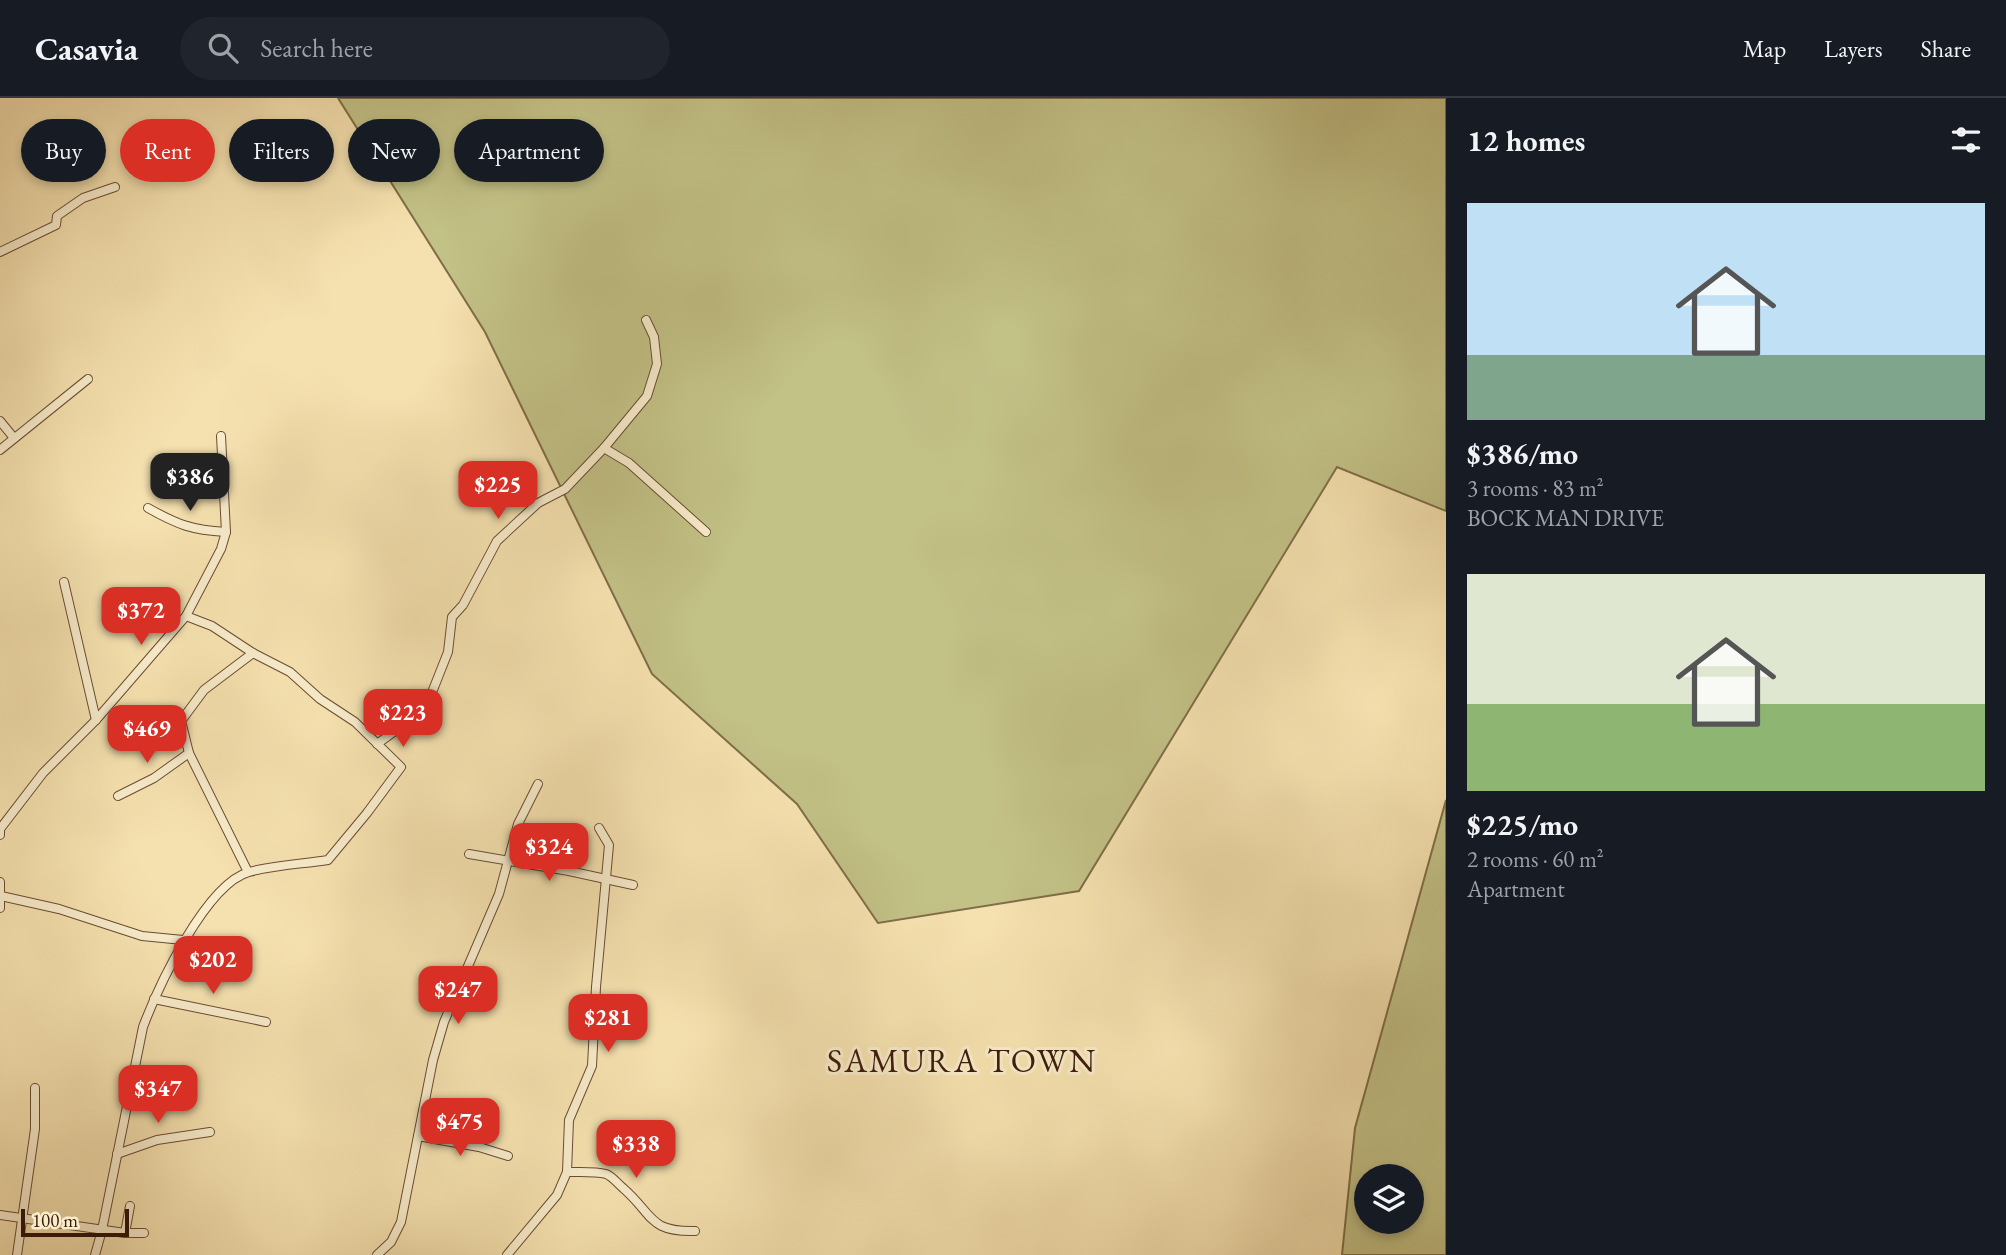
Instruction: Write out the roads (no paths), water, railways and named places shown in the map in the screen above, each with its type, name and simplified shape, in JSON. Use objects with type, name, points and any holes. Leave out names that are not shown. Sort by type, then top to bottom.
[{"type":"street","points":[[0,252],[56,225],[57,216],[83,198],[115,187]]},
{"type":"street","points":[[377,744],[413,718],[429,700],[448,652],[452,617],[463,606],[497,541],[538,503],[565,489],[604,448],[647,396],[657,364],[654,337],[646,320]]},
{"type":"street","points":[[0,450],[88,379]]},
{"type":"street","points":[[0,421],[15,438]]},
{"type":"street","points":[[0,835],[43,772],[96,720],[186,616],[221,549],[226,532],[221,436]]},
{"type":"street","points":[[604,448],[629,463],[706,532]]},
{"type":"street","points":[[148,508],[175,524],[199,530],[226,532]]},
{"type":"street","points":[[64,582],[96,720]]},
{"type":"street","points":[[95,1255],[143,1027],[183,940],[229,882],[248,872],[328,860],[401,767],[355,722],[320,699],[290,672],[253,653],[212,626],[186,616]]},
{"type":"street","points":[[248,872],[189,753],[181,721],[204,690],[253,653]]},
{"type":"street","points":[[118,796],[154,778],[189,753]]},
{"type":"street","points":[[377,1255],[391,1242],[401,1222],[433,1060],[444,1022],[499,894],[518,824],[538,784]]},
{"type":"street","points":[[507,1255],[557,1195],[567,1172],[569,1120],[592,1066],[596,987],[610,845],[599,828]]},
{"type":"street","points":[[469,854],[569,871],[633,886]]},
{"type":"street","points":[[0,882],[0,908]]},
{"type":"street","points":[[1,896],[59,909],[142,936],[183,940]]},
{"type":"street","points":[[154,999],[266,1022]]},
{"type":"street","points":[[17,1255],[35,1129],[35,1088]]},
{"type":"street","points":[[117,1154],[158,1139],[210,1132]]},
{"type":"street","points":[[418,1136],[479,1147],[509,1156]]},
{"type":"street","points":[[567,1172],[607,1174],[638,1202],[651,1220],[660,1227],[675,1231],[695,1231]]},
{"type":"street","points":[[125,1233],[130,1206]]},
{"type":"street","points":[[0,1214],[102,1230],[144,1233]]},
{"type":"district","name":"SAMURA TOWN","points":[[962,1060]]}]
